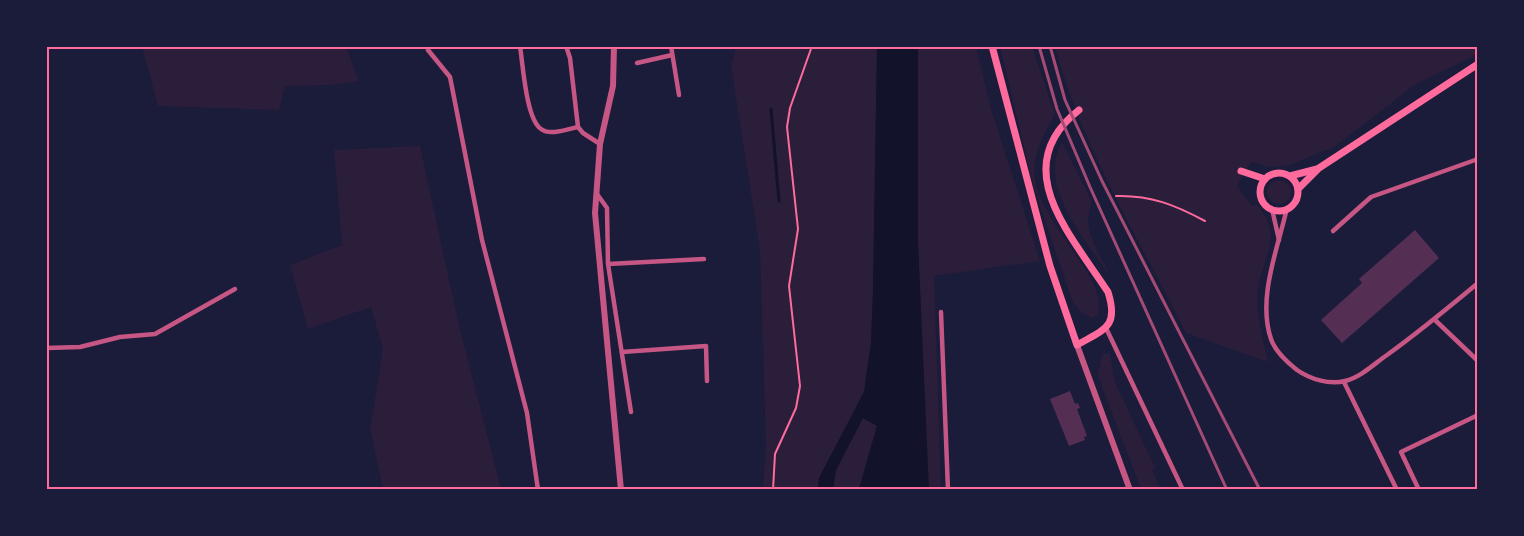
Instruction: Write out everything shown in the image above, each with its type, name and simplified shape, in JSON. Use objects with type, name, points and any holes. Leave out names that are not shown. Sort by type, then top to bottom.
[{"type":"main road","points":[[992,46],[1050,266],[1077,345],[1111,323],[1113,307],[1108,292],[1052,206],[1046,180],[1046,159],[1054,136],[1064,121],[1079,110]]},
{"type":"main road","points":[[1319,168],[1290,176],[1277,173],[1265,179],[1261,187],[1261,198],[1272,209],[1287,208],[1296,200],[1298,189],[1319,168],[1478,64]]},
{"type":"main road","points":[[1261,187],[1244,173],[1265,179]]},
{"type":"main road","points":[[1290,176],[1298,189]]},
{"type":"street","points":[[520,46],[533,120],[541,130],[552,132],[578,127]]},
{"type":"street","points":[[566,46],[570,58],[578,127],[582,133],[600,144]]},
{"type":"street","points":[[614,46],[613,86],[600,144],[595,213],[621,489]]},
{"type":"street","points":[[671,46],[679,95]]},
{"type":"street","points":[[428,50],[450,77],[482,240],[527,413],[538,489]]},
{"type":"street","points":[[637,63],[672,55]]},
{"type":"street","points":[[1333,231],[1371,196],[1478,159]]},
{"type":"street","points":[[597,194],[607,208],[608,264],[631,412]]},
{"type":"street","points":[[1287,208],[1270,281],[1266,312],[1271,340],[1284,360],[1303,374],[1321,381],[1344,382],[1361,374],[1435,320],[1478,283]]},
{"type":"street","points":[[1272,209],[1279,243]]},
{"type":"street","points":[[608,264],[704,259]]},
{"type":"street","points":[[46,348],[80,347],[120,338],[155,334],[235,289]]},
{"type":"street","points":[[940,312],[948,489]]},
{"type":"street","points":[[1435,320],[1478,361]]},
{"type":"street","points":[[1106,328],[1183,489]]},
{"type":"street","points":[[622,352],[706,345],[707,381]]},
{"type":"street","points":[[1077,345],[1130,489]]},
{"type":"street","points":[[1344,382],[1397,489]]},
{"type":"street","points":[[1419,489],[1401,452],[1478,415]]},
{"type":"street","points":[[105,489],[112,489]]},
{"type":"path","points":[[773,489],[775,454],[796,408],[800,386],[789,286],[798,229],[788,127],[790,108],[812,46]]},
{"type":"path","points":[[1116,196],[1139,195],[1171,203],[1205,221]]},
{"type":"shaded area","points":[[1477,46],[1478,54],[1416,84],[1334,147],[1289,165],[1269,167],[1251,162],[1237,186],[1252,206],[1256,204],[1265,216],[1271,237],[1258,292],[1260,327],[1268,362],[1186,333],[1096,158],[1067,85],[1055,47]]},
{"type":"shaded area","points":[[142,47],[346,47],[359,81],[330,85],[285,86],[279,110],[158,106]]},
{"type":"shaded area","points":[[736,47],[877,47],[873,291],[871,343],[864,392],[819,478],[818,489],[763,489],[766,446],[760,250],[731,66]]},
{"type":"shaded area","points":[[877,47],[918,47],[918,243],[929,489],[859,489],[877,426],[863,418],[836,470],[833,489],[818,489],[819,478],[864,392],[871,343]]},
{"type":"shaded area","points":[[918,47],[976,47],[992,112],[1040,261],[934,276],[941,489],[929,489],[927,468],[918,243]]},
{"type":"shaded area","points":[[1000,47],[1032,47],[1055,114],[1036,155],[1035,181],[1042,202],[1092,281],[1098,299],[1098,315],[1092,318],[1081,312],[1073,303],[1034,188]]},
{"type":"shaded area","points":[[1062,142],[1092,202],[1088,222],[1092,240],[1110,276],[1078,230],[1060,195],[1056,177],[1056,159]]},
{"type":"shaded area","points":[[420,146],[458,321],[501,489],[383,489],[370,428],[383,349],[371,307],[308,329],[290,265],[342,245],[334,150]]},
{"type":"shaded area","points":[[1274,180],[1284,180],[1291,187],[1291,197],[1284,204],[1274,204],[1267,197],[1267,187]]},
{"type":"shaded area","points":[[1102,354],[1110,354],[1115,382],[1155,468],[1152,470],[1160,489],[1141,489],[1098,376]]},
{"type":"shaded area","points":[[863,418],[877,426],[859,489],[833,490],[836,470]]},
{"type":"building","points":[[1415,230],[1439,258],[1342,343],[1321,320],[1362,283],[1359,279]]},
{"type":"building","points":[[1070,391],[1075,404],[1078,403],[1080,408],[1077,409],[1087,436],[1084,437],[1085,440],[1069,446],[1050,399]]},
{"type":"waterway","points":[[771,109],[779,201]]},
{"type":"railway","points":[[1039,46],[1057,109],[1090,187],[1227,490]]},
{"type":"railway","points":[[1050,46],[1065,100],[1102,181],[1260,490]]}]
